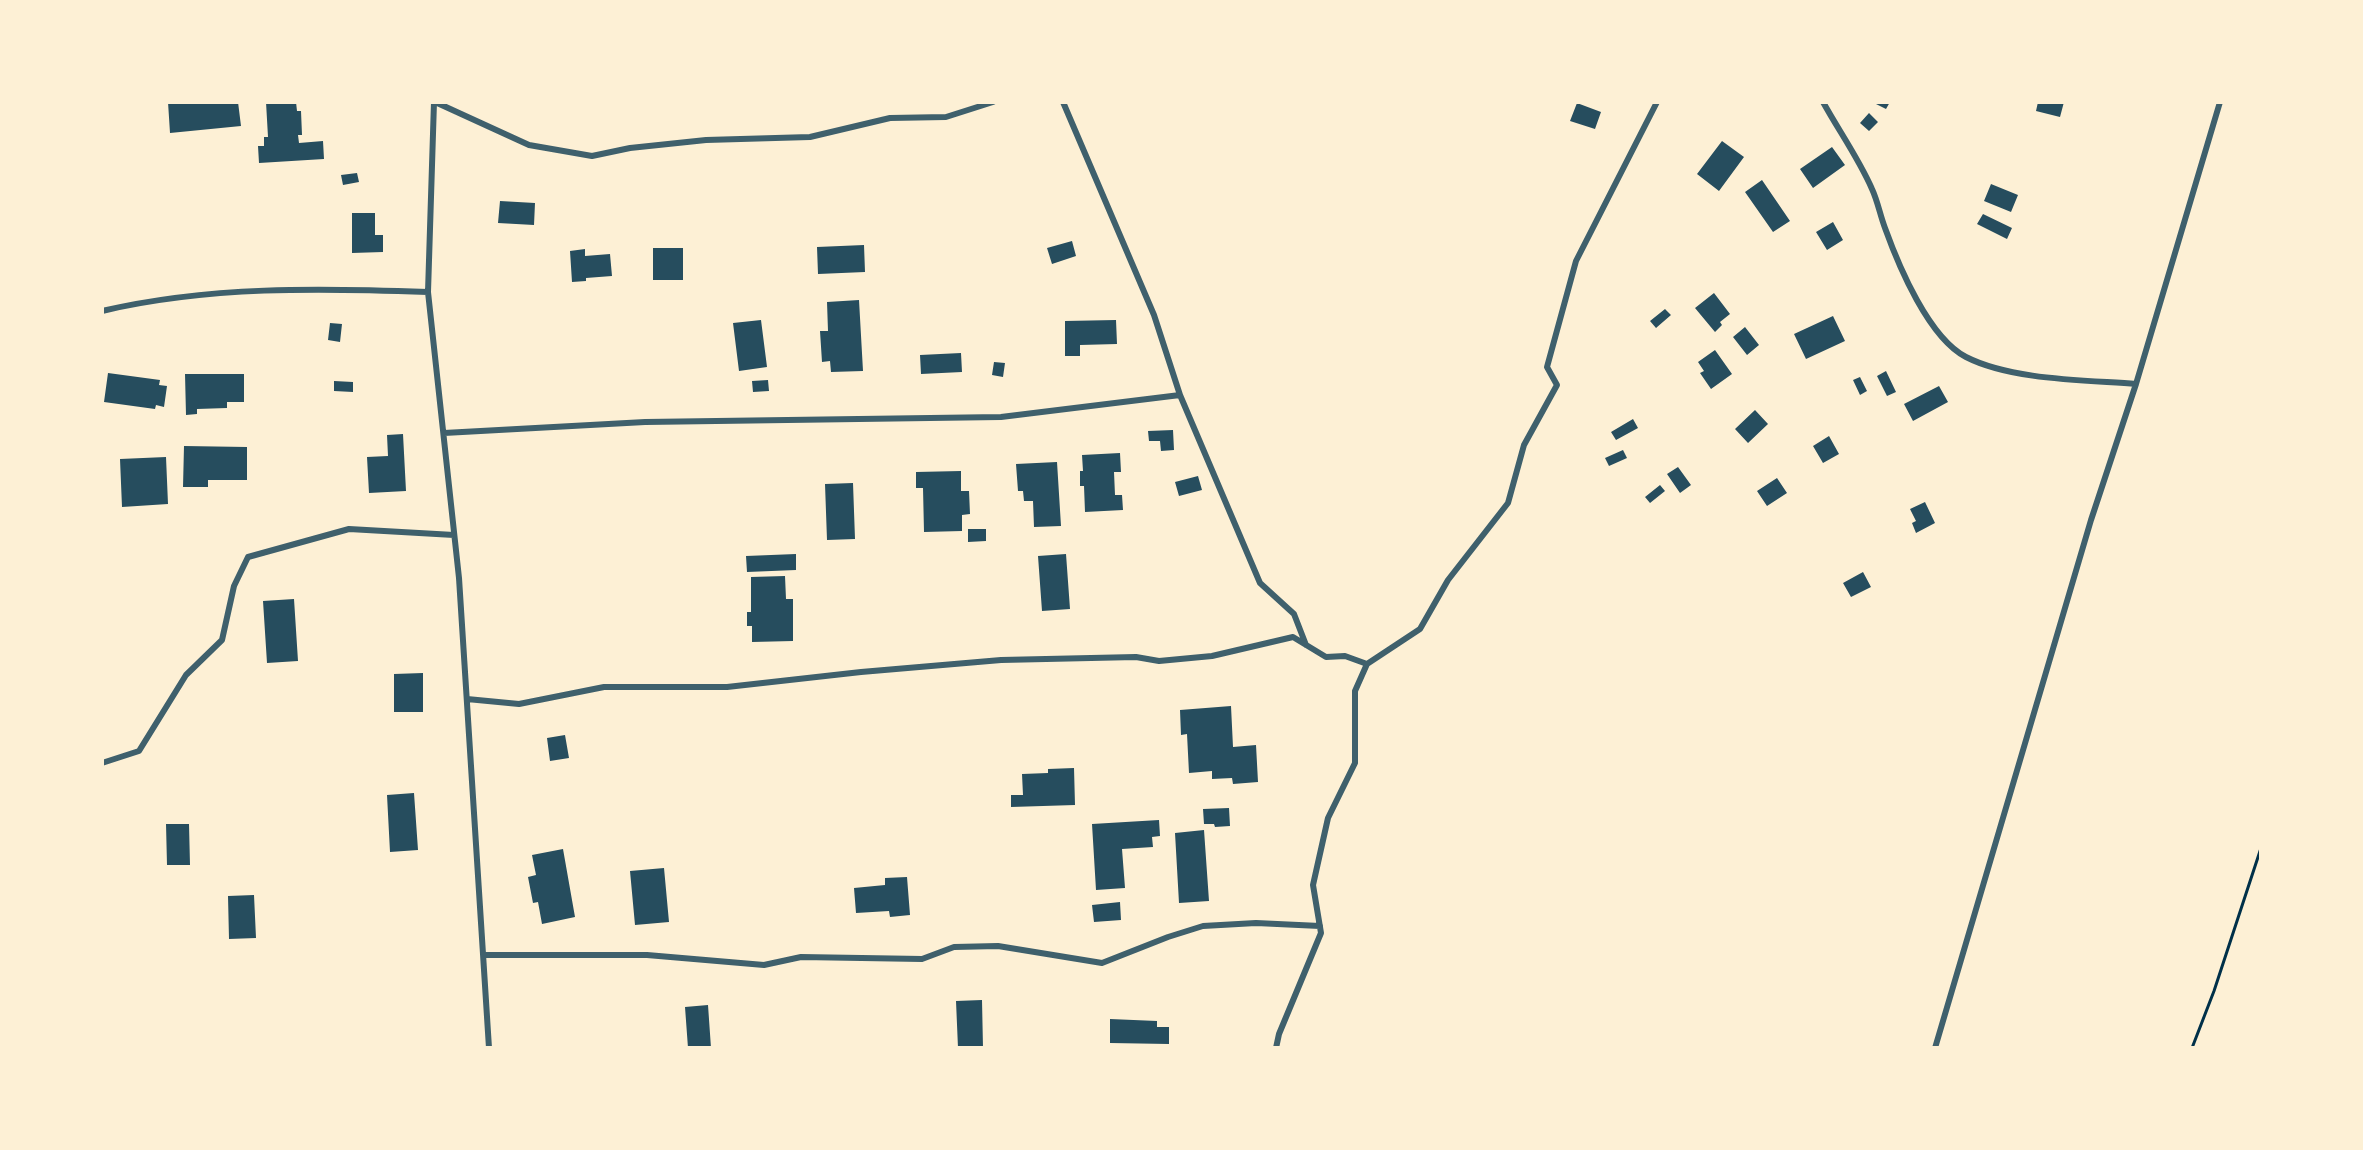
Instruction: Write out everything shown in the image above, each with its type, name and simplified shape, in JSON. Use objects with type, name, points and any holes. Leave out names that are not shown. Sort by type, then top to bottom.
[{"type":"street","points":[[489,1048],[467,699],[454,535],[428,292],[434,102],[529,145],[592,156],[630,148],[706,140],[810,137],[890,118],[946,117],[993,102]]},
{"type":"street","points":[[1063,102],[1154,315],[1180,395],[1260,583],[1294,614],[1306,645]]},
{"type":"street","points":[[1276,1048],[1279,1034],[1321,933],[1313,885],[1328,818],[1355,763],[1355,691],[1367,664],[1420,629],[1448,580],[1508,503],[1524,445],[1557,385],[1548,367],[1576,261],[1657,102]]},
{"type":"street","points":[[1823,102],[1864,171],[1886,230],[1918,303],[1936,332],[1951,348],[1996,368],[2031,374],[2136,384]]},
{"type":"street","points":[[1935,1048],[2091,520],[2136,384],[2220,102]]},
{"type":"street","points":[[102,311],[217,293],[344,289],[428,292]]},
{"type":"street","points":[[444,433],[645,422],[1001,417],[1180,395]]},
{"type":"street","points":[[102,763],[139,751],[186,675],[222,640],[234,586],[248,557],[349,529],[454,535]]},
{"type":"street","points":[[467,699],[519,704],[604,687],[727,687],[1001,660],[1136,657],[1159,661],[1212,656],[1293,637],[1326,657],[1344,656],[1367,664]]},
{"type":"street","points":[[484,955],[646,955],[764,965],[801,957],[922,960],[954,947],[998,946],[1102,963],[1168,936],[1203,926],[1256,923],[1320,926]]},
{"type":"path","points":[[2192,1048],[2214,991],[2261,848]]},
{"type":"building","points":[[168,102],[238,102],[241,126],[170,133]]},
{"type":"building","points":[[266,102],[296,102],[297,111],[301,111],[302,135],[298,135],[299,143],[323,141],[324,159],[259,163],[258,146],[264,146],[264,137],[268,137]]},
{"type":"building","points":[[1872,102],[1890,102],[1886,109]]},
{"type":"building","points":[[2038,102],[2064,102],[2060,117],[2036,111]]},
{"type":"building","points":[[1577,103],[1601,112],[1595,129],[1570,121]]},
{"type":"building","points":[[1869,113],[1878,122],[1869,131],[1860,123]]},
{"type":"building","points":[[1722,141],[1744,157],[1719,191],[1697,174]]},
{"type":"building","points":[[1832,147],[1845,165],[1813,188],[1800,169]]},
{"type":"building","points":[[357,173],[359,182],[343,185],[341,175]]},
{"type":"building","points":[[1762,180],[1790,221],[1773,232],[1745,192]]},
{"type":"building","points":[[1991,184],[2018,195],[2011,212],[1984,201]]},
{"type":"building","points":[[500,201],[535,203],[534,225],[498,223]]},
{"type":"building","points":[[352,213],[375,213],[375,235],[383,235],[383,252],[352,253]]},
{"type":"building","points":[[1983,214],[2012,228],[2007,239],[1977,224]]},
{"type":"building","points":[[1833,222],[1843,240],[1827,250],[1816,232]]},
{"type":"building","points":[[1072,241],[1076,256],[1052,264],[1047,248]]},
{"type":"building","points":[[864,245],[865,272],[818,274],[817,247]]},
{"type":"building","points":[[653,248],[683,248],[683,280],[653,280]]},
{"type":"building","points":[[585,249],[585,256],[610,254],[612,276],[586,278],[586,281],[572,282],[570,251]]},
{"type":"building","points":[[1714,293],[1730,314],[1720,322],[1722,325],[1715,332],[1695,308]]},
{"type":"building","points":[[859,300],[863,371],[831,372],[830,361],[822,362],[820,331],[828,331],[827,302]]},
{"type":"building","points":[[1665,309],[1671,315],[1656,328],[1650,321]]},
{"type":"building","points":[[1833,316],[1845,341],[1806,359],[1794,334]]},
{"type":"building","points":[[761,320],[767,367],[739,371],[733,323]]},
{"type":"building","points":[[1116,320],[1117,344],[1080,345],[1080,356],[1065,356],[1065,321]]},
{"type":"building","points":[[330,323],[342,324],[340,342],[328,340]]},
{"type":"building","points":[[1745,327],[1759,345],[1747,355],[1733,337]]},
{"type":"building","points":[[1715,350],[1732,374],[1711,389],[1700,373],[1704,371],[1698,362]]},
{"type":"building","points":[[961,353],[962,372],[921,374],[920,355]]},
{"type":"building","points":[[994,362],[1005,363],[1003,377],[992,375]]},
{"type":"building","points":[[1886,371],[1896,392],[1887,396],[1877,376]]},
{"type":"building","points":[[108,373],[160,380],[159,385],[167,386],[164,407],[156,405],[155,409],[104,402]]},
{"type":"building","points":[[185,374],[244,374],[244,402],[227,402],[227,408],[197,409],[197,414],[186,415]]},
{"type":"building","points":[[1860,377],[1867,391],[1860,395],[1853,380]]},
{"type":"building","points":[[768,380],[769,391],[753,392],[752,381]]},
{"type":"building","points":[[334,381],[353,382],[353,392],[334,391]]},
{"type":"building","points":[[1939,386],[1948,402],[1913,421],[1904,404]]},
{"type":"building","points":[[1755,410],[1768,424],[1748,443],[1735,429]]},
{"type":"building","points":[[1633,419],[1638,428],[1616,440],[1611,432]]},
{"type":"building","points":[[1173,430],[1174,450],[1161,451],[1160,441],[1149,441],[1148,431]]},
{"type":"building","points":[[403,434],[406,491],[369,493],[367,457],[388,456],[387,435]]},
{"type":"building","points":[[1829,436],[1839,454],[1823,463],[1813,446]]},
{"type":"building","points":[[184,446],[247,447],[247,480],[208,480],[208,487],[183,487]]},
{"type":"building","points":[[1623,450],[1627,458],[1609,466],[1605,458]]},
{"type":"building","points":[[1120,453],[1121,472],[1114,472],[1115,495],[1122,495],[1123,510],[1085,512],[1084,486],[1080,486],[1080,471],[1083,471],[1082,455]]},
{"type":"building","points":[[166,457],[168,504],[122,507],[120,459]]},
{"type":"building","points":[[1057,462],[1061,526],[1034,527],[1033,501],[1024,501],[1023,491],[1018,491],[1016,464]]},
{"type":"building","points":[[1678,467],[1691,485],[1680,493],[1667,474]]},
{"type":"building","points":[[961,471],[961,491],[969,491],[970,514],[962,515],[962,531],[924,532],[923,488],[916,488],[916,472]]},
{"type":"building","points":[[1198,476],[1202,490],[1179,496],[1175,482]]},
{"type":"building","points":[[1777,478],[1787,493],[1767,506],[1757,491]]},
{"type":"building","points":[[853,483],[855,539],[827,540],[825,484]]},
{"type":"building","points":[[1660,485],[1665,491],[1650,503],[1645,497]]},
{"type":"building","points":[[1925,502],[1935,523],[1916,533],[1912,523],[1916,521],[1910,509]]},
{"type":"building","points":[[968,529],[986,529],[986,541],[968,542]]},
{"type":"building","points":[[796,554],[796,570],[747,572],[746,556]]},
{"type":"building","points":[[1066,554],[1070,609],[1042,611],[1038,556]]},
{"type":"building","points":[[1863,572],[1871,587],[1851,597],[1843,583]]},
{"type":"building","points":[[785,576],[786,599],[793,599],[793,641],[752,642],[752,626],[747,626],[747,612],[751,612],[751,577]]},
{"type":"building","points":[[294,599],[298,661],[267,663],[263,601]]},
{"type":"building","points":[[423,673],[423,712],[394,712],[394,674]]},
{"type":"building","points":[[1231,706],[1233,747],[1256,745],[1258,782],[1233,784],[1232,778],[1212,779],[1212,771],[1189,773],[1187,734],[1181,735],[1180,710]]},
{"type":"building","points":[[565,735],[569,758],[550,761],[547,738]]},
{"type":"building","points":[[1074,768],[1075,805],[1011,807],[1011,795],[1023,795],[1022,774],[1048,773],[1048,769]]},
{"type":"building","points":[[414,793],[418,850],[390,852],[387,795]]},
{"type":"building","points":[[1229,808],[1230,826],[1215,827],[1214,824],[1204,824],[1203,809]]},
{"type":"building","points":[[1159,820],[1160,836],[1152,837],[1153,847],[1122,849],[1125,888],[1096,890],[1092,824]]},
{"type":"building","points":[[166,824],[189,824],[190,865],[167,865]]},
{"type":"building","points":[[1204,830],[1209,901],[1179,903],[1175,833]]},
{"type":"building","points":[[563,849],[575,917],[542,924],[538,902],[533,903],[528,877],[536,875],[532,855]]},
{"type":"building","points":[[664,868],[669,922],[635,925],[630,871]]},
{"type":"building","points":[[907,877],[910,915],[890,917],[889,911],[856,913],[854,888],[885,885],[885,878]]},
{"type":"building","points":[[254,895],[256,938],[229,939],[228,896]]},
{"type":"building","points":[[1120,902],[1121,920],[1094,922],[1092,905]]},
{"type":"building","points":[[982,1000],[983,1048],[958,1048],[956,1001]]},
{"type":"building","points":[[708,1005],[711,1048],[688,1048],[685,1007]]},
{"type":"building","points":[[1110,1019],[1157,1021],[1157,1027],[1169,1027],[1169,1044],[1110,1043]]}]
